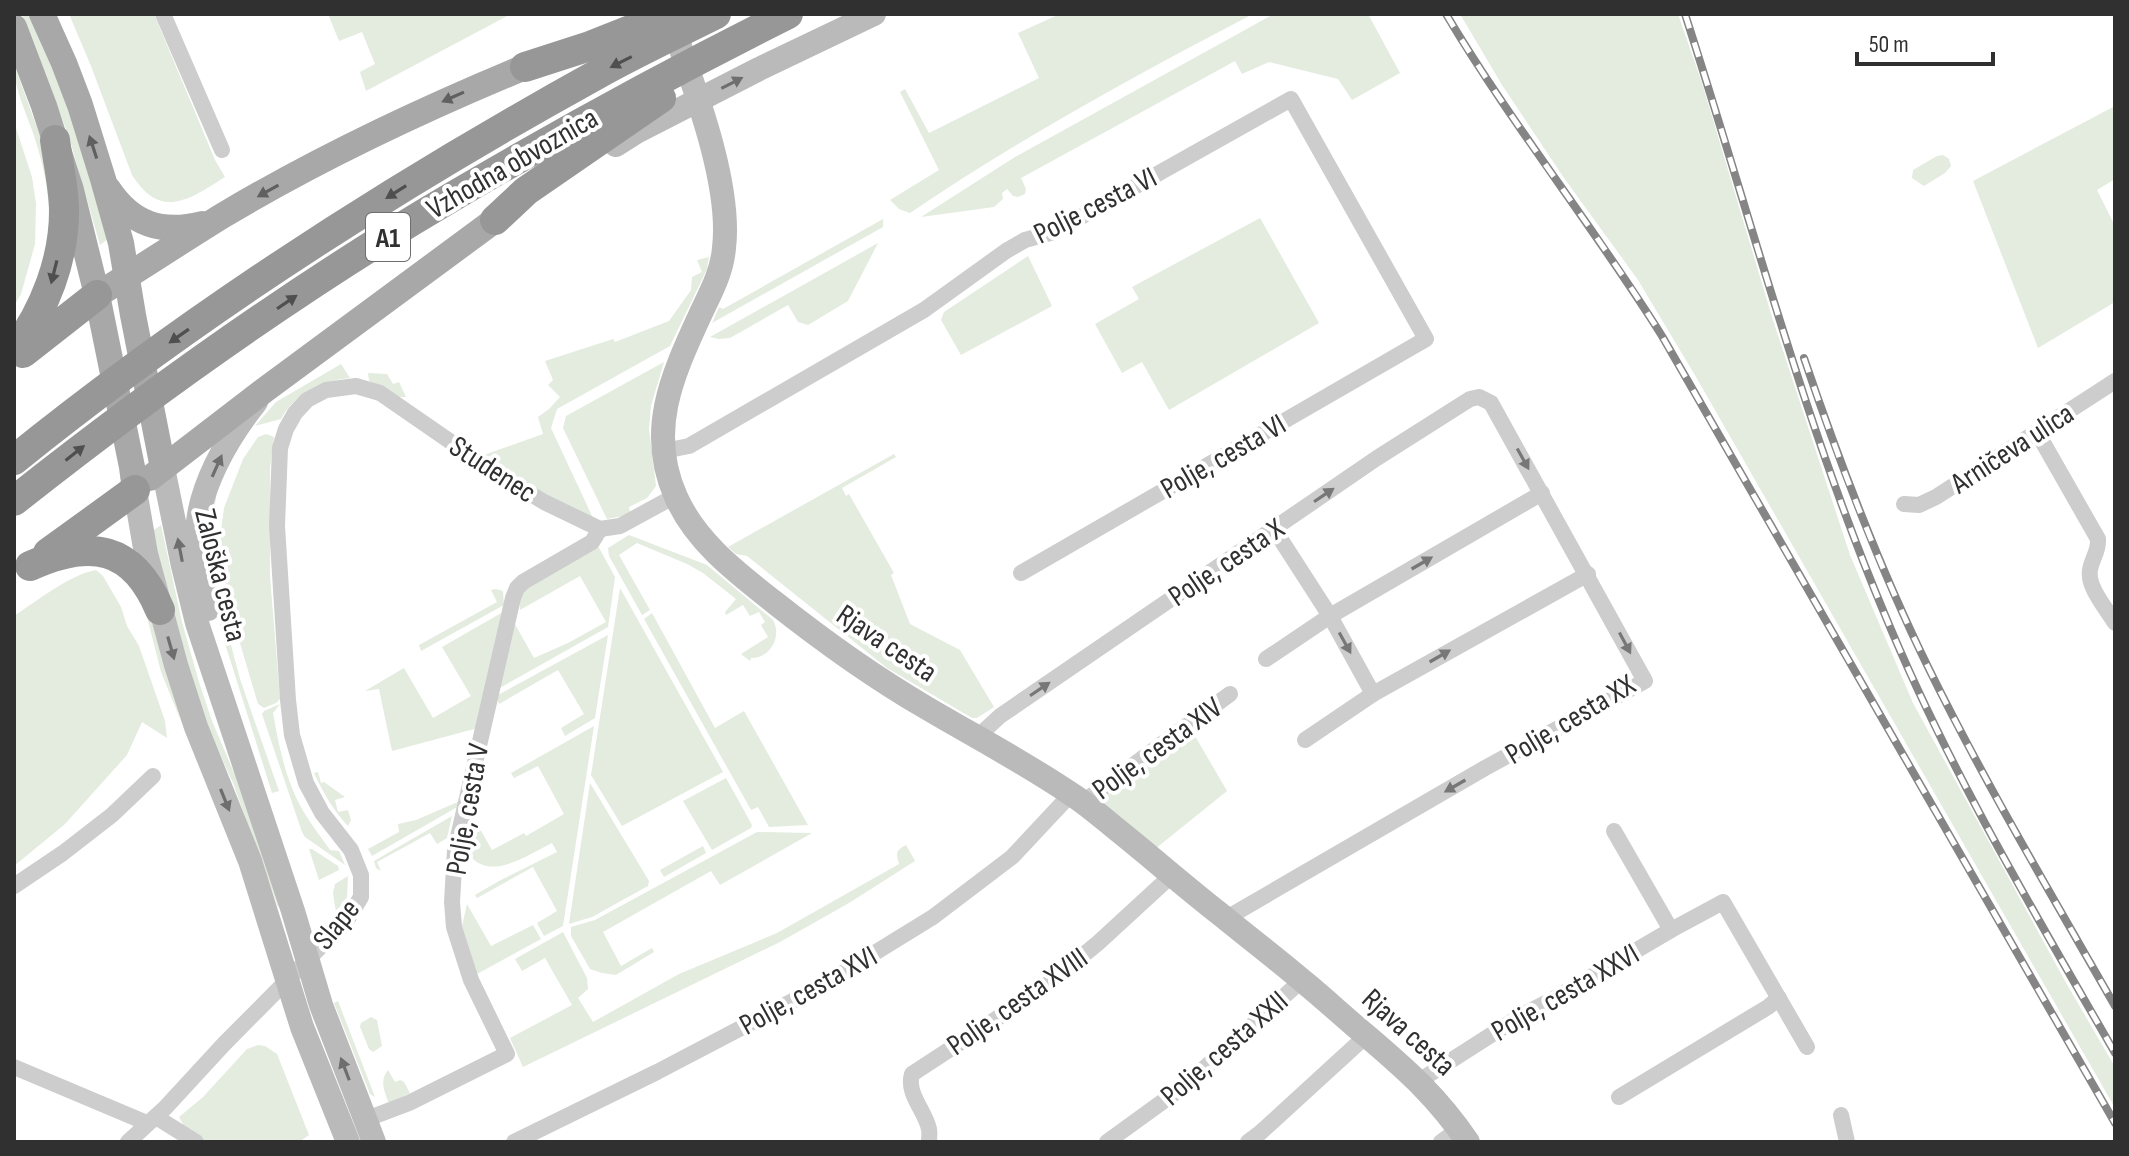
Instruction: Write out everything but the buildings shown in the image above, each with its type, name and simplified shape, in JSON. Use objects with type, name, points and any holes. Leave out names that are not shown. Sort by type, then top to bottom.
[{"type":"highway","points":[[525,67],[590,46],[669,14]]},
{"type":"highway","name":"Vzhodna obvoznica","points":[[14,460],[84,404],[188,329],[308,248],[430,171],[598,74],[716,14]]},
{"type":"highway","points":[[495,220],[526,191],[615,129],[672,92],[752,48],[788,14]]},
{"type":"highway","name":"Vzhodna obvoznica","points":[[14,501],[89,441],[183,374],[450,198],[604,109],[788,14]]},
{"type":"highway","points":[[14,351],[39,311],[51,283],[60,247],[64,209],[55,140]]},
{"type":"highway","points":[[14,360],[97,295]]},
{"type":"highway","points":[[22,572],[133,478]]},
{"type":"highway","points":[[22,572],[67,553],[107,553],[143,577],[160,610]]},
{"type":"main road","name":"Zaloška cesta","points":[[42,14],[69,76],[121,243],[161,458],[197,623],[321,1005],[369,1131]]},
{"type":"main road","points":[[97,295],[224,215],[367,138],[525,67],[631,14]]},
{"type":"main road","name":"Rjava cesta","points":[[669,14],[702,114],[721,189],[725,221],[724,251],[713,288],[670,389],[663,421],[668,476],[693,528],[709,547],[825,642],[924,707],[1077,798],[1302,980],[1419,1081],[1456,1138]]},
{"type":"main road","points":[[133,478],[266,389],[495,220],[638,131],[874,14]]},
{"type":"main road","points":[[14,27],[71,190],[105,332],[139,523],[160,610],[192,715],[250,861],[302,1027],[348,1142]]},
{"type":"main road","points":[[103,179],[122,207],[152,226],[191,226],[224,215]]},
{"type":"main road","points":[[216,679],[210,618],[197,543],[199,518],[208,485],[224,450],[266,389]]},
{"type":"street","points":[[163,14],[222,150]]},
{"type":"street","name":"Polje cesta VI","points":[[664,451],[689,446],[924,310],[1025,240],[1054,232],[1291,99],[1426,339]]},
{"type":"street","name":"Polje, cesta VI","points":[[1021,573],[1426,339]]},
{"type":"street","name":"Arničeva ulica","points":[[1904,504],[1919,505],[1936,497],[2115,381]]},
{"type":"street","name":"Studenec","points":[[281,603],[277,526],[280,448],[295,413],[307,400],[326,390],[356,386],[380,393],[493,471],[544,502],[600,529]]},
{"type":"street","name":"Polje, cesta X","points":[[981,739],[986,729],[1000,716],[1470,399],[1479,397],[1491,403],[1542,493]]},
{"type":"street","points":[[2037,432],[2098,539],[2099,549],[2089,574],[2115,623]]},
{"type":"street","points":[[1266,659],[1330,616],[1542,493],[1588,574],[1373,694],[1305,740]]},
{"type":"street","name":"Polje, cesta V","points":[[369,1131],[409,1103],[507,1054],[471,980],[454,927],[452,902],[455,850],[517,588],[592,542],[600,529],[620,526],[675,496]]},
{"type":"street","points":[[1274,529],[1330,616],[1373,694]]},
{"type":"street","name":"Polje, cesta XX","points":[[1225,919],[1485,768],[1645,681],[1588,574]]},
{"type":"street","name":"Slape","points":[[128,1142],[354,911],[361,897],[362,882],[355,858],[322,813],[297,757],[288,700],[281,603]]},
{"type":"street","name":"Polje, cesta XIV","points":[[1077,798],[1230,694]]},
{"type":"street","points":[[14,886],[112,815],[153,776]]},
{"type":"street","name":"Polje, cesta XVI","points":[[514,1142],[821,986],[933,917],[1012,857],[1077,798]]},
{"type":"street","name":"Polje, cesta XXVI","points":[[1614,831],[1671,930]]},
{"type":"street","name":"Polje, cesta XVIII","points":[[929,1142],[929,1128],[909,1082],[912,1074],[1042,989],[1172,875]]},
{"type":"street","name":"Polje, cesta XXVI","points":[[1419,1081],[1519,1017],[1723,902],[1807,1047]]},
{"type":"street","name":"Polje, cesta XXII","points":[[1107,1142],[1187,1084],[1302,980]]},
{"type":"street","points":[[1619,1097],[1779,998]]},
{"type":"street","points":[[1248,1142],[1366,1036]]},
{"type":"street","points":[[14,1067],[126,1113],[152,1120],[196,1142]]},
{"type":"street","points":[[1841,1115],[1847,1142]]},
{"type":"shaded area","points":[[22,14],[32,14],[49,48],[109,238],[100,245],[69,137]]},
{"type":"shaded area","points":[[69,14],[154,14],[225,177],[176,202],[154,198],[143,189],[132,175]]},
{"type":"shaded area","points":[[328,14],[511,14],[366,91],[360,72],[375,64],[362,32],[339,41]]},
{"type":"shaded area","points":[[1060,14],[1253,14],[1078,109],[910,213],[899,209],[890,200],[939,170],[900,92],[905,89],[929,133],[1039,78],[1018,33]]},
{"type":"shaded area","points":[[1274,14],[1368,14],[1400,73],[1352,100],[1338,79],[1269,62],[1242,74],[1235,61],[1021,178],[1025,194],[1013,196],[1007,189],[1002,193],[1003,199],[994,207],[921,217],[1015,157]]},
{"type":"shaded area","points":[[1460,14],[1678,14],[1850,555],[1913,703],[2115,1067],[2115,1108],[1638,280],[1564,178],[1502,85]]},
{"type":"shaded area","points":[[14,64],[40,136],[53,184],[49,227],[43,170],[18,91]]},
{"type":"shaded area","points":[[2115,106],[2115,179],[2097,190],[2115,226],[2115,302],[2038,348],[1973,181]]},
{"type":"shaded area","points":[[14,122],[32,177],[36,204],[35,244],[21,294],[14,306]]},
{"type":"shaded area","points":[[1943,155],[1949,159],[1951,166],[1945,173],[1924,186],[1912,178],[1913,170]]},
{"type":"shaded area","points":[[1260,218],[1319,323],[1169,410],[1142,362],[1122,373],[1095,324],[1139,299],[1132,287]]},
{"type":"shaded area","points":[[883,219],[883,227],[712,323],[719,307],[723,309]]},
{"type":"shaded area","points":[[878,243],[848,301],[808,325],[798,322],[788,305],[730,338],[710,337]]},
{"type":"shaded area","points":[[1028,256],[1052,306],[961,355],[941,320],[944,312]]},
{"type":"shaded area","points":[[709,257],[707,269],[670,346],[557,409],[551,428],[593,518],[481,456],[543,434],[538,417],[560,397],[548,385],[553,380],[545,361],[613,339],[615,342],[669,321],[691,290],[692,277],[702,272],[697,260]]},
{"type":"shaded area","points":[[664,362],[651,406],[649,429],[656,486],[647,498],[629,507],[630,512],[607,519],[563,428],[566,416]]},
{"type":"shaded area","points":[[341,364],[350,378],[310,390],[294,402],[281,419],[255,426],[276,402]]},
{"type":"shaded area","points":[[368,373],[387,374],[393,384],[399,382],[406,397],[398,397],[369,381]]},
{"type":"shaded area","points":[[266,434],[274,437],[270,468],[270,576],[280,699],[264,708],[258,704],[234,623],[219,545],[224,508],[243,459],[258,437]]},
{"type":"shaded area","points":[[894,454],[896,457],[842,488],[846,496],[849,494],[894,573],[891,575],[910,624],[960,650],[994,707],[977,718],[972,718],[887,668],[747,556],[736,554],[728,547]]},
{"type":"shaded area","points":[[213,492],[216,498],[209,543],[213,577],[240,679],[279,791],[272,793],[207,575],[205,562]]},
{"type":"shaded area","points":[[161,525],[182,622],[199,682],[247,803],[281,904],[278,907],[233,783],[192,686],[151,532]]},
{"type":"shaded area","points":[[629,535],[707,565],[773,620],[776,633],[773,645],[750,661],[741,654],[768,637],[761,625],[765,622],[759,612],[750,616],[743,605],[726,615],[725,612],[736,599],[703,573],[637,543],[619,555],[650,610],[642,615],[609,556],[608,548]]},
{"type":"shaded area","points":[[598,546],[615,577],[608,627],[496,690],[512,619],[534,658],[606,622],[580,576],[520,610],[519,602],[524,589]]},
{"type":"shaded area","points":[[96,570],[103,576],[121,607],[127,626],[139,646],[165,721],[167,738],[142,722],[127,755],[65,824],[14,866],[14,616],[64,583]]},
{"type":"shaded area","points":[[620,588],[723,772],[622,826],[591,775]]},
{"type":"shaded area","points":[[491,590],[503,591],[504,605],[421,651],[419,645],[497,602]]},
{"type":"shaded area","points":[[143,601],[147,601],[197,760],[161,672]]},
{"type":"shaded area","points":[[503,612],[478,728],[392,751],[379,689],[365,691],[404,668],[433,718],[471,696],[442,647]]},
{"type":"shaded area","points":[[652,613],[715,728],[744,711],[808,825],[769,827],[758,807],[751,810],[644,619]]},
{"type":"shaded area","points":[[608,635],[595,718],[565,736],[561,728],[584,714],[558,670],[499,704],[496,696]]},
{"type":"shaded area","points":[[280,704],[273,713],[293,790],[311,823],[330,850],[339,851],[345,865],[302,832],[262,714]]},
{"type":"shaded area","points":[[594,726],[563,926],[544,936],[537,923],[557,911],[533,867],[477,898],[475,895],[557,852],[552,843],[512,863],[501,866],[481,864],[467,852],[463,841],[465,825],[469,810],[492,850],[524,833],[526,836],[564,814],[538,766],[514,778],[511,773]]},
{"type":"shaded area","points":[[1191,729],[1227,791],[1155,849],[1095,801]]},
{"type":"shaded area","points":[[318,772],[321,783],[345,797],[335,800],[338,812],[348,810],[351,820],[348,826],[325,794],[314,773]]},
{"type":"shaded area","points":[[726,778],[752,825],[712,850],[683,801]]},
{"type":"shaded area","points":[[590,783],[649,881],[648,886],[592,917],[569,924]]},
{"type":"shaded area","points":[[460,801],[459,806],[372,856],[368,849],[399,832],[398,824],[416,820]]},
{"type":"shaded area","points":[[452,816],[447,838],[437,844],[430,833],[377,862],[381,871],[376,868],[374,861]]},
{"type":"shaded area","points":[[757,832],[812,833],[720,885],[711,871],[603,932],[621,966],[652,948],[654,952],[616,975],[590,969],[571,936],[571,927],[595,920]]},
{"type":"shaded area","points":[[906,845],[915,861],[849,903],[780,942],[523,1067],[510,1038],[572,1005],[545,958],[522,971],[515,959],[563,932],[587,978],[588,989],[578,998],[593,1022],[679,974],[777,933],[899,864],[897,853]]},
{"type":"shaded area","points":[[703,846],[706,853],[664,877],[660,870]]},
{"type":"shaded area","points":[[309,849],[338,866],[339,870],[319,880]]},
{"type":"shaded area","points":[[348,876],[347,897],[336,912],[335,884]]},
{"type":"shaded area","points":[[467,904],[491,946],[533,925],[541,939],[477,974],[462,926]]},
{"type":"shaded area","points":[[338,1001],[375,1097],[370,1094],[334,1003]]},
{"type":"shaded area","points":[[371,1017],[377,1020],[382,1046],[373,1052],[360,1027]]},
{"type":"shaded area","points":[[258,1045],[277,1054],[309,1135],[299,1142],[202,1142],[185,1128],[179,1117],[203,1097],[247,1049]]},
{"type":"shaded area","points":[[388,1070],[395,1082],[404,1082],[410,1093],[392,1104],[389,1104],[384,1087]]},
{"type":"railway","points":[[1446,14],[1498,96],[1662,336],[2115,1123]]},
{"type":"railway","points":[[1685,14],[1803,392],[1828,467],[1885,615],[1964,783],[2115,1053]]},
{"type":"railway","points":[[1804,358],[1861,515],[1928,667],[1995,796],[2115,1006]]}]
